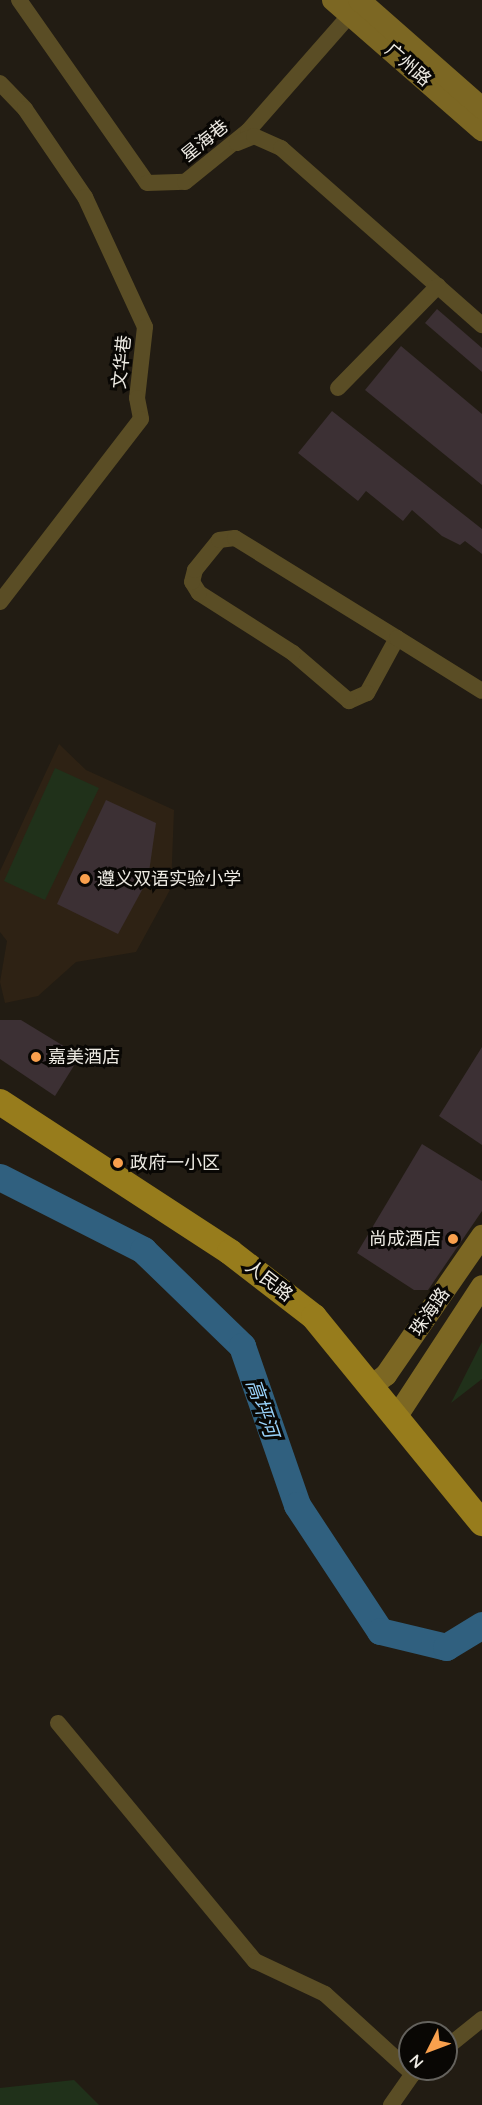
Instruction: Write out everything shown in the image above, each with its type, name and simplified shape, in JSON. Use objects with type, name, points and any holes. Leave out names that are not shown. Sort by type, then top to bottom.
[{"type":"main road","name":"广州路","points":[[347,5],[482,108]]},
{"type":"main road","name":"广州路","points":[[347,5],[482,130]]},
{"type":"main road","name":"人民路","points":[[0,1084],[283,1269],[325,1306],[402,1409],[482,1523]]},
{"type":"main road","name":"人民路","points":[[0,1102],[273,1282],[314,1317],[380,1380]]},
{"type":"main road","name":"珠海路","points":[[380,1380],[482,1236]]},
{"type":"main road","name":"珠海路","points":[[402,1409],[482,1286]]},
{"type":"main road","name":"人民路","points":[[402,1409],[482,1498]]},
{"type":"street","name":"星海巷","points":[[19,0],[147,183],[184,182],[231,145],[347,5]]},
{"type":"street","name":"文华巷","points":[[0,83],[25,109],[85,197],[145,327],[137,398],[141,418],[0,602]]},
{"type":"street","points":[[231,145],[254,136],[276,144],[438,286],[480,319]]},
{"type":"street","points":[[338,388],[438,286]]},
{"type":"street","points":[[397,638],[367,693],[350,701],[293,653],[199,593],[192,582],[195,570],[219,540],[235,538],[397,638],[482,691]]},
{"type":"street","points":[[58,1723],[255,1961],[326,1994],[398,2056]]},
{"type":"street","points":[[458,2038],[482,2019]]},
{"type":"street","points":[[391,2105],[409,2081]]},
{"type":"shaded area","name":"遵义双语实验小学","points":[[59,744],[86,770],[174,810],[171,888],[136,952],[76,962],[38,996],[5,1003],[0,982],[7,941],[0,932],[0,871]]},
{"type":"green space","points":[[55,768],[99,788],[45,900],[4,881]]},
{"type":"green space","points":[[482,1342],[482,1379],[451,1403]]},
{"type":"green space","points":[[74,2080],[99,2105],[0,2105],[0,2088]]},
{"type":"building","points":[[437,309],[482,348],[482,372],[425,323]]},
{"type":"building","points":[[401,346],[482,414],[482,485],[365,390]]},
{"type":"building","points":[[332,411],[482,529],[482,554],[465,541],[460,545],[442,536],[412,510],[403,521],[366,491],[358,501],[298,453]]},
{"type":"building","points":[[106,800],[156,823],[148,879],[118,934],[57,904]]},
{"type":"building","points":[[0,1020],[21,1020],[80,1056],[55,1096],[0,1059]]},
{"type":"building","points":[[482,1047],[482,1145],[439,1116]]},
{"type":"building","points":[[422,1144],[482,1181],[482,1211],[428,1290],[414,1290],[357,1253]]},
{"type":"waterway","name":"高坪河","points":[[0,1177],[143,1250],[242,1346],[297,1505],[380,1631],[446,1647],[482,1625]]},
{"type":"place","name":"遵义双语实验小学","points":[[85,879]]},
{"type":"place","name":"嘉美酒店","points":[[36,1057]]},
{"type":"place","name":"政府一小区","points":[[118,1163]]},
{"type":"place","name":"尚成酒店","points":[[453,1239]]}]
